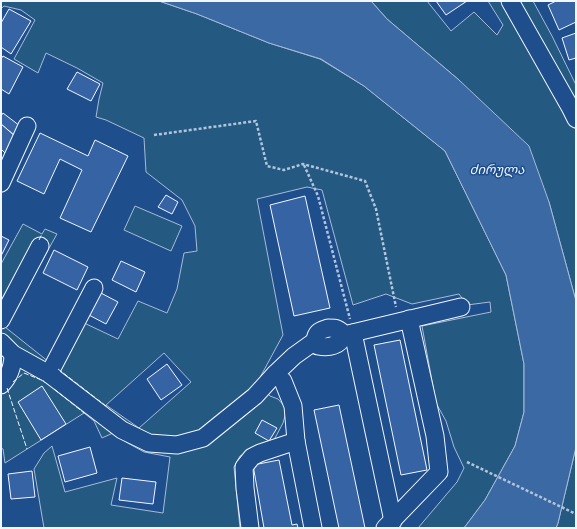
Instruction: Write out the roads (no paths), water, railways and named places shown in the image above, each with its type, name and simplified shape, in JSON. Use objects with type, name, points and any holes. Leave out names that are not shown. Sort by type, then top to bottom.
[{"type":"street","points":[[510,1],[576,118]]},
{"type":"street","points":[[1,183],[27,126]]},
{"type":"street","points":[[1,320],[40,246]]},
{"type":"street","points":[[49,374],[94,288]]},
{"type":"street","points":[[1,342],[14,354],[49,374],[122,430],[149,443],[177,445],[203,438],[255,396],[294,356],[315,341],[316,335],[320,331],[328,328],[336,328],[349,334],[461,307]]},
{"type":"street","points":[[389,524],[439,472],[435,436],[404,320]]},
{"type":"street","points":[[349,334],[389,524]]},
{"type":"street","points":[[1,385],[9,375],[14,363],[14,354]]},
{"type":"street","points":[[275,374],[283,382],[292,406],[296,441],[313,528]]},
{"type":"street","points":[[250,528],[244,467],[252,457],[260,453],[296,441]]},
{"type":"water","name":"ძირულა","points":[[159,1],[371,1],[387,19],[459,80],[529,146],[549,202],[576,301],[576,447],[556,528],[464,528],[485,500],[515,446],[524,412],[524,364],[506,275],[445,151],[364,86],[321,59],[269,43],[197,14]]}]
